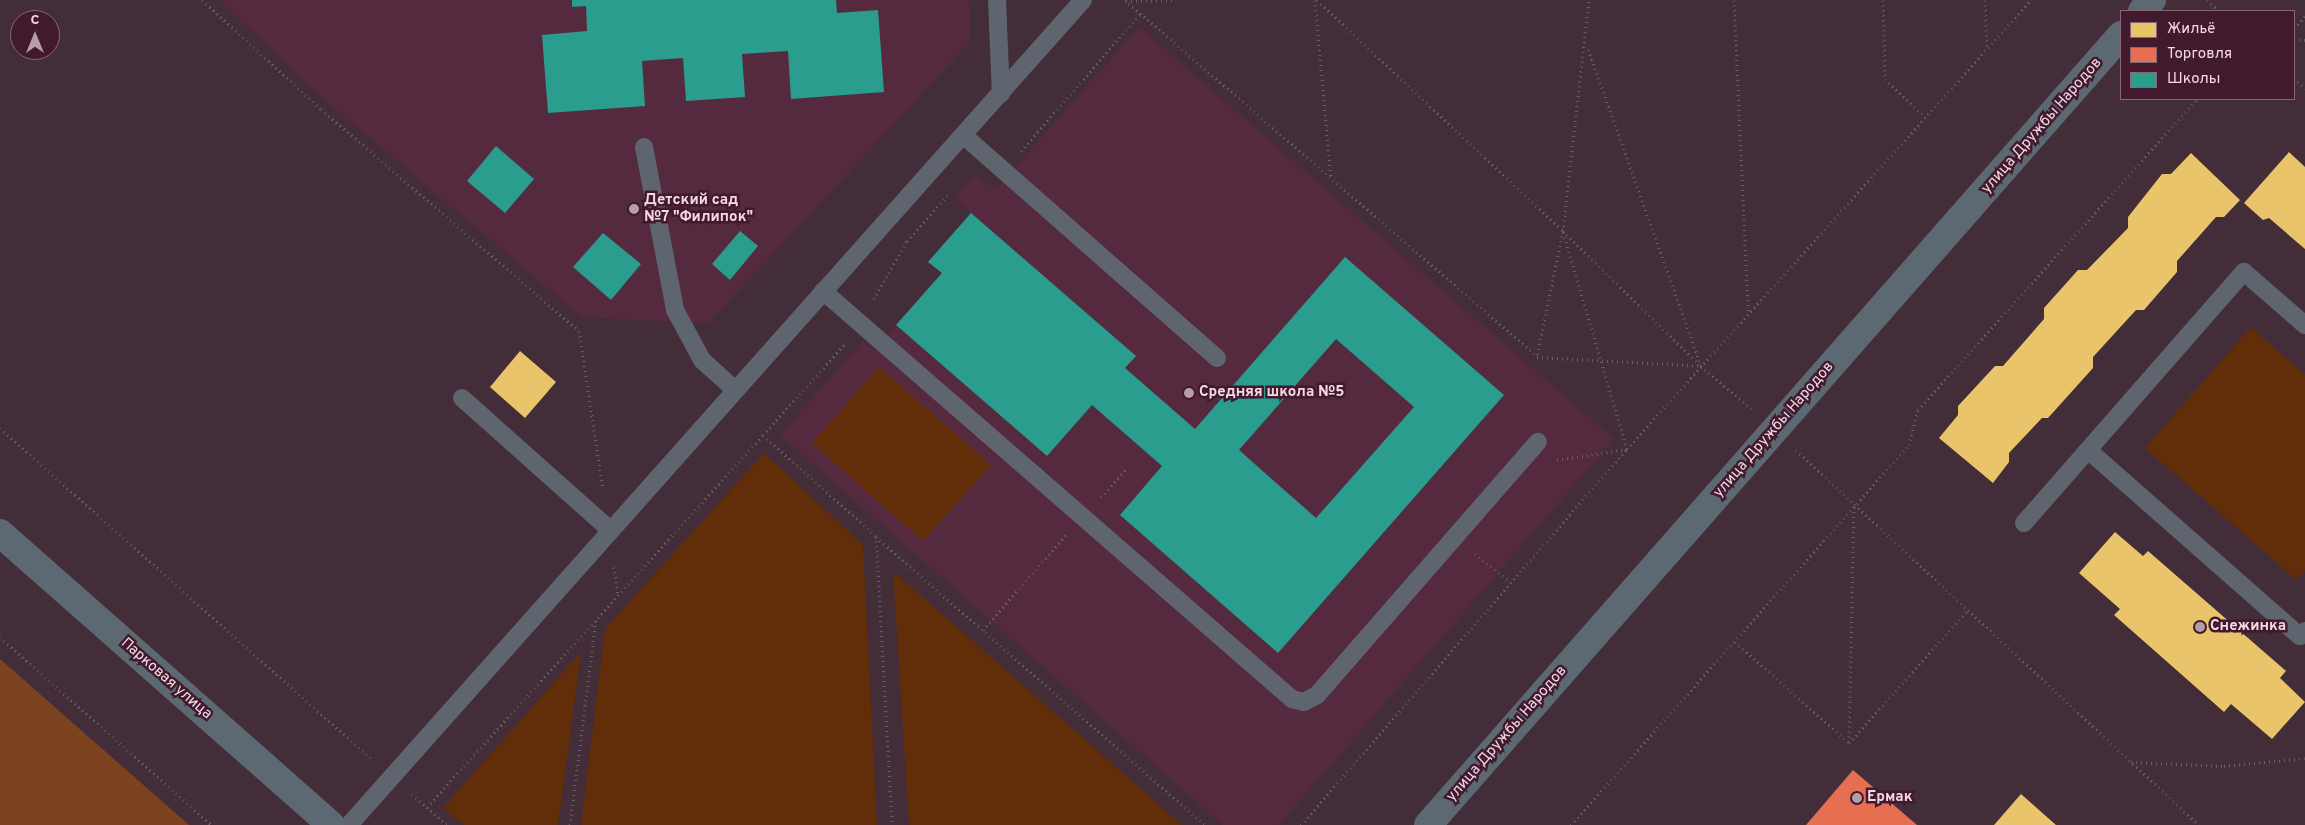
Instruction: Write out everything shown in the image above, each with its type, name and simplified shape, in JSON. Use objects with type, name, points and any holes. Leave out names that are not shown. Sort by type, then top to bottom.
[{"type":"street","points":[[2143,10],[2152,0]]},
{"type":"street","name":"улица Дружбы Народов","points":[[1428,825],[2120,36]]},
{"type":"street","name":"Парковая улица","points":[[0,532],[331,825]]},
{"type":"lane","points":[[997,0],[1001,94]]},
{"type":"lane","points":[[349,825],[734,389],[1001,94],[1083,0]]},
{"type":"lane","points":[[963,135],[1216,358]]},
{"type":"lane","points":[[644,147],[675,310],[702,360],[734,389]]},
{"type":"lane","points":[[2024,523],[2244,272],[2305,325]]},
{"type":"lane","points":[[823,291],[1292,699],[1304,702],[1317,695],[1538,442]]},
{"type":"lane","points":[[462,398],[610,529]]},
{"type":"lane","points":[[2088,450],[2300,636],[2305,631]]},
{"type":"path","points":[[202,0],[320,109],[579,331],[610,529],[618,595]]},
{"type":"path","points":[[1125,0],[1174,0]]},
{"type":"path","points":[[1125,0],[1537,357],[1701,366]]},
{"type":"path","points":[[1315,0],[1331,179]]},
{"type":"path","points":[[1734,0],[1748,311]]},
{"type":"path","points":[[1883,0],[1885,78],[1925,117]]},
{"type":"path","points":[[1985,0],[1987,50]]},
{"type":"path","points":[[1516,466],[1627,449],[1748,311],[2031,0]]},
{"type":"path","points":[[2207,0],[2218,10]]},
{"type":"path","points":[[1003,171],[1140,14]]},
{"type":"path","points":[[2295,27],[2305,16]]},
{"type":"path","points":[[1586,44],[1701,366]]},
{"type":"path","points":[[2295,79],[2305,88]]},
{"type":"path","points":[[1570,825],[1909,445],[1918,410],[2196,100]]},
{"type":"path","points":[[427,807],[852,336],[908,240],[950,192]]},
{"type":"path","points":[[1537,357],[1563,230]]},
{"type":"path","points":[[0,428],[447,825]]},
{"type":"path","points":[[763,435],[1205,825]]},
{"type":"path","points":[[983,630],[1127,468]]},
{"type":"path","points":[[1849,743],[1854,505]]},
{"type":"path","points":[[876,536],[892,825]]},
{"type":"path","points":[[1454,537],[1510,581]]},
{"type":"path","points":[[1849,743],[1968,610]]},
{"type":"path","points":[[570,825],[596,620]]},
{"type":"path","points":[[0,637],[212,825]]},
{"type":"path","points":[[1734,642],[1849,743]]},
{"type":"path","points":[[2131,762],[2224,766],[2305,758]]},
{"type":"shaded area","name":"Детский сад №7 \"Филипок\"","points":[[219,0],[969,0],[971,41],[708,324],[582,317],[325,100]]},
{"type":"shaded area","name":"Средняя школа №5","points":[[1139,27],[1614,439],[1279,825],[1223,825],[780,435],[863,341],[874,350],[941,273],[928,262],[971,213],[955,198],[975,174],[995,190]]},
{"type":"shaded area","points":[[2251,327],[2305,375],[2305,571],[2297,580],[2145,448]]},
{"type":"shaded area","points":[[879,367],[991,465],[923,541],[812,443]]},
{"type":"shaded area","points":[[764,453],[863,545],[877,825],[581,825],[605,629]]},
{"type":"shaded area","points":[[893,571],[1182,825],[909,825]]},
{"type":"shaded area","points":[[581,652],[558,825],[464,825],[443,808]]},
{"type":"shaded area","points":[[0,659],[189,825],[0,825]]},
{"type":"building: Жильё","points":[[2289,152],[2305,167],[2305,249],[2269,218],[2263,220],[2244,203]]},
{"type":"building: Жильё","points":[[2191,153],[2240,200],[2224,217],[2216,217],[2177,261],[2177,272],[2144,310],[2136,310],[2093,357],[2093,368],[2048,418],[2042,418],[2009,453],[2009,462],[1993,483],[1939,438],[1958,415],[1958,406],[1995,366],[2003,366],[2044,319],[2044,308],[2078,270],[2087,270],[2128,228],[2128,217],[2162,174],[2171,174]]},
{"type":"building: Жильё","points":[[520,351],[556,382],[525,418],[490,387]]},
{"type":"building: Жильё","points":[[2115,532],[2143,556],[2148,551],[2286,671],[2280,678],[2305,702],[2272,739],[2231,704],[2224,712],[2114,615],[2120,609],[2079,573]]},
{"type":"building: Жильё","points":[[2021,794],[2056,825],[1994,825]]},
{"type":"building: Торговля","name":"Ермак","points":[[1853,770],[1917,825],[1806,825]]},
{"type":"building: Школы","points":[[572,0],[836,0],[837,13],[878,10],[884,92],[791,99],[788,51],[742,54],[745,97],[686,101],[683,58],[642,61],[645,106],[548,113],[542,35],[587,31],[586,6],[572,7]]},
{"type":"building: Школы","points":[[496,146],[534,179],[505,213],[467,181]]},
{"type":"building: Школы","points":[[971,213],[1136,356],[1125,368],[1195,429],[1345,257],[1504,395],[1278,653],[1120,515],[1162,466],[1092,405],[1047,456],[896,325],[942,273],[928,262]],"holes":[[[1336,339],[1414,407],[1316,518],[1239,450]]]},
{"type":"building: Школы","points":[[740,231],[758,246],[730,280],[712,264]]},
{"type":"building: Школы","points":[[603,233],[641,264],[611,300],[573,267]]},
{"type":"place","name":"Детский сад №7 \"Филипок\"","points":[[634,209]]},
{"type":"place","name":"Средняя школа №5","points":[[1189,393]]},
{"type":"place","name":"Снежинка","points":[[2200,627]]},
{"type":"place","name":"Ермак","points":[[1857,798]]}]
